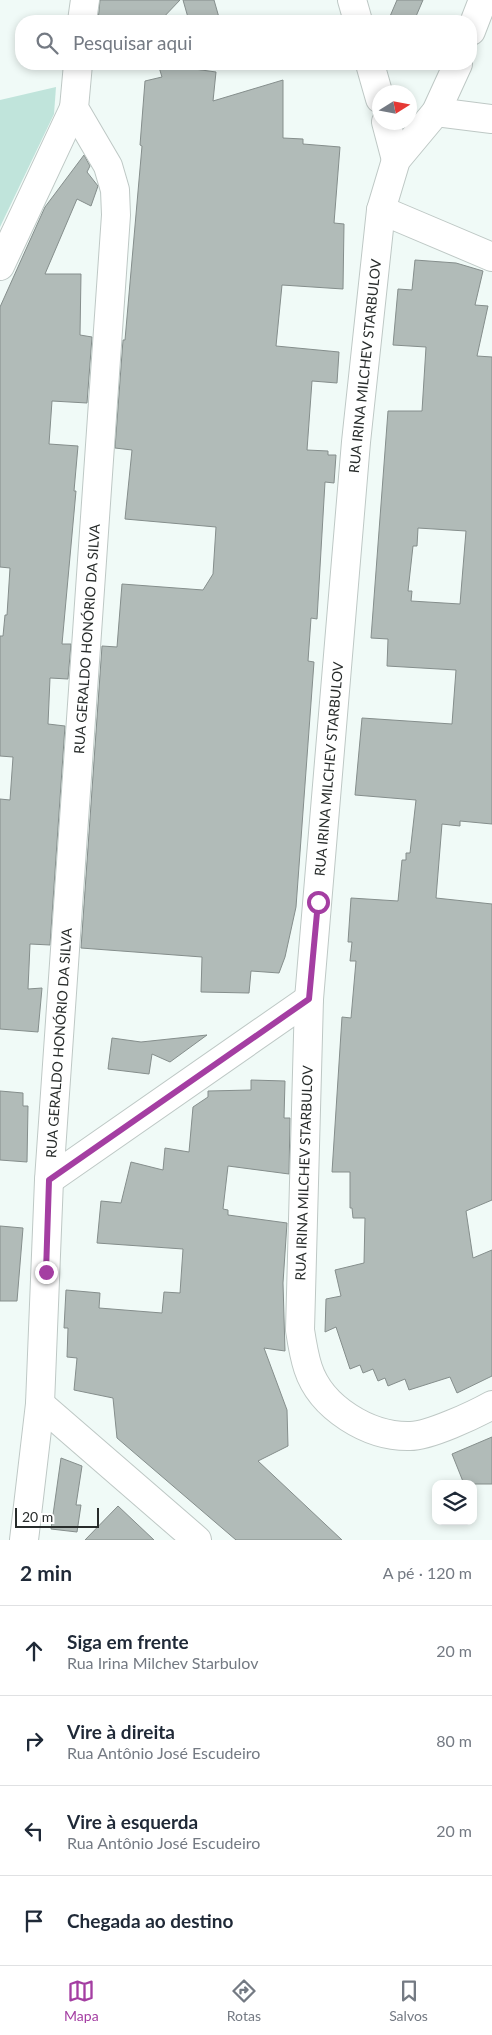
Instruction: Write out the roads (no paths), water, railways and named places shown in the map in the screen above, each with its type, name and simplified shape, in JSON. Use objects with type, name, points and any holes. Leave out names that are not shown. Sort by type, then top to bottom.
[{"type":"street","points":[[83,15],[85,0]]},
{"type":"street","points":[[352,0],[356,15]]},
{"type":"street","points":[[477,17],[484,0]]},
{"type":"street","points":[[0,266],[74,108],[77,70]]},
{"type":"street","points":[[372,70],[376,85]]},
{"type":"street","name":"RUA IRINA MILCHEV STARBULOV","points":[[455,70],[436,112],[396,160],[381,210],[356,442],[309,999],[300,1330],[308,1369],[323,1395],[346,1416],[378,1432],[411,1436],[474,1415],[492,1405]]},
{"type":"street","name":"RUA GERALDO HONÓRIO DA SILVA","points":[[24,1540],[40,1404],[49,1180],[116,215],[115,190],[108,166],[74,108]]},
{"type":"street","points":[[436,112],[492,119]]},
{"type":"street","points":[[388,130],[396,160]]},
{"type":"street","points":[[381,210],[492,257]]},
{"type":"street","points":[[49,1180],[309,999]]},
{"type":"street","points":[[40,1404],[197,1540]]}]
